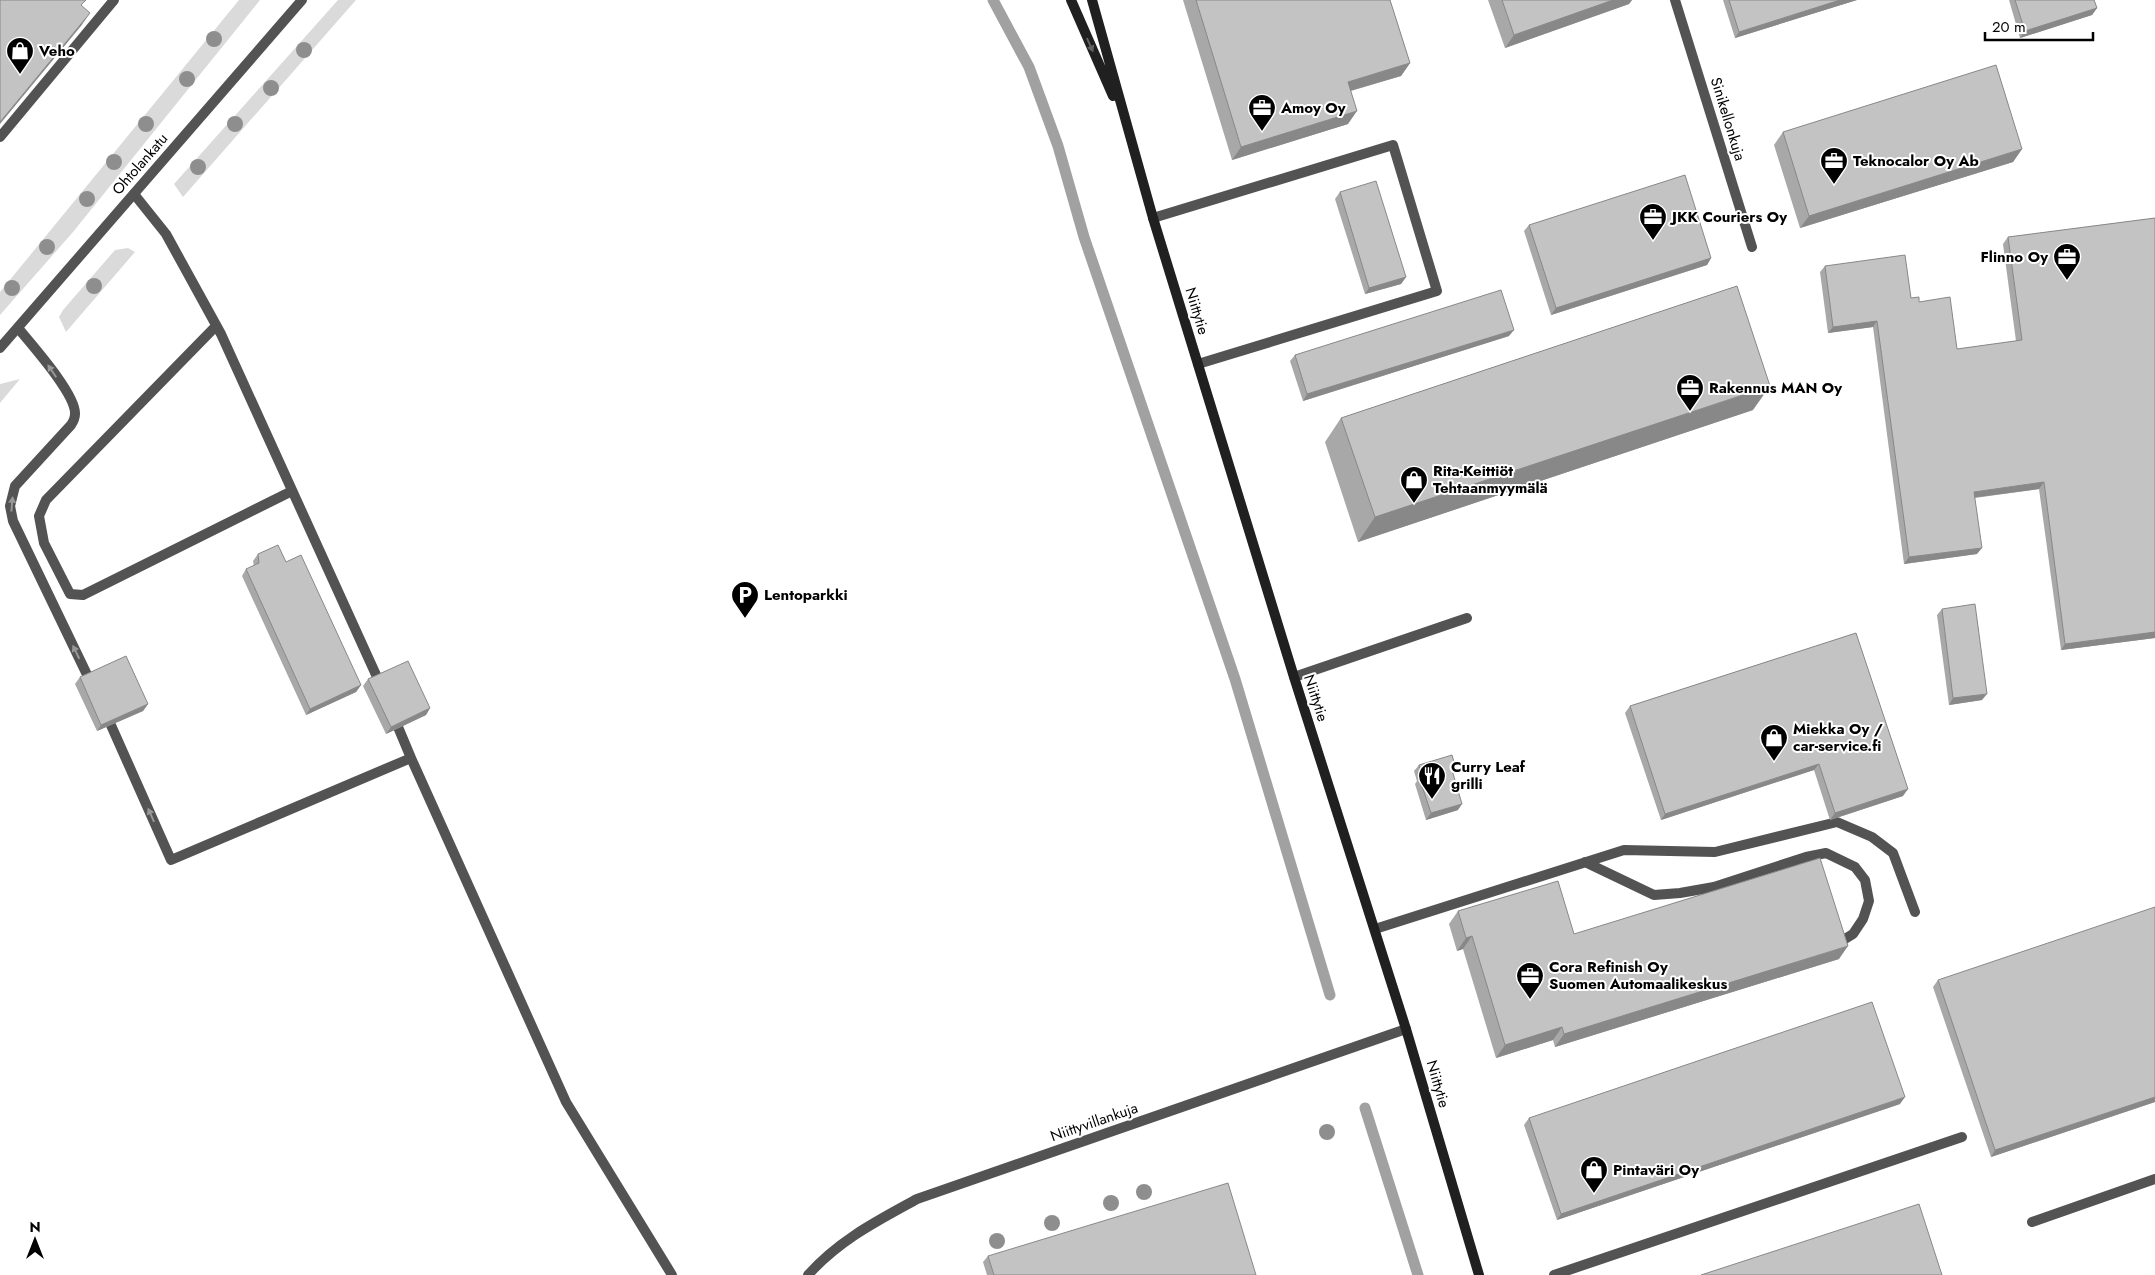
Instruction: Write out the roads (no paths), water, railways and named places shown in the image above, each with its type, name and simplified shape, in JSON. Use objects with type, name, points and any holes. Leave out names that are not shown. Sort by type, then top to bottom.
[{"type":"main road","name":"Niittytie","points":[[1071,0],[1128,129]]},
{"type":"main road","name":"Niittytie","points":[[1092,0],[1153,218],[1294,677],[1406,1029],[1479,1275]]},
{"type":"street","points":[[0,137],[114,0]]},
{"type":"street","name":"Ohtolankatu","points":[[0,348],[302,0]]},
{"type":"street","name":"Sinikellonkuja","points":[[1675,0],[1752,247]]},
{"type":"street","points":[[1153,218],[1393,145],[1437,291],[1198,364]]},
{"type":"street","points":[[134,194],[166,234],[216,326],[386,699],[566,1102],[672,1275]]},
{"type":"street","points":[[216,326],[46,500],[39,516],[44,543],[70,594],[83,595],[292,491]]},
{"type":"street","points":[[18,328],[50,367],[72,402],[76,415],[71,425],[15,486],[10,506],[13,521],[98,698],[171,860],[411,758]]},
{"type":"street","points":[[1294,677],[1467,618]]},
{"type":"street","points":[[1375,929],[1624,850],[1715,852],[1837,822],[1872,837],[1893,853],[1915,912]]},
{"type":"street","points":[[1585,862],[1654,895],[1680,894],[1714,887],[1806,857],[1826,853],[1854,866],[1865,880],[1869,901],[1863,919],[1853,934],[1835,946]]},
{"type":"street","name":"Niittyvillankuja","points":[[808,1275],[821,1260],[861,1229],[917,1199],[1406,1029]]},
{"type":"street","points":[[1554,1275],[1962,1137]]},
{"type":"street","points":[[2032,1222],[2155,1179]]},
{"type":"waterway","points":[[993,0],[1029,67],[1058,146],[1084,237],[1235,679],[1330,995]]},
{"type":"waterway","points":[[1365,1108],[1418,1275]]},
{"type":"place","name":"Veho","points":[[20,75]]},
{"type":"place","name":"Amoy Oy","points":[[1262,132]]},
{"type":"place","name":"Teknocalor Oy Ab","points":[[1834,185]]},
{"type":"place","name":"JKK Couriers Oy","points":[[1653,241]]},
{"type":"place","name":"Flinno Oy","points":[[2067,281]]},
{"type":"place","name":"Rakennus MAN Oy","points":[[1690,412]]},
{"type":"place","name":"Rita-Keittiöt Tehtaanmyymälä","points":[[1414,504]]},
{"type":"place","name":"Lentoparkki","points":[[745,619]]},
{"type":"place","name":"Miekka Oy / car-service.fi","points":[[1774,762]]},
{"type":"place","name":"Curry Leaf grilli","points":[[1432,800]]},
{"type":"place","name":"Cora Refinish Oy Suomen Automaalikeskus","points":[[1530,1000]]},
{"type":"place","name":"Pintaväri Oy","points":[[1594,1194]]}]
